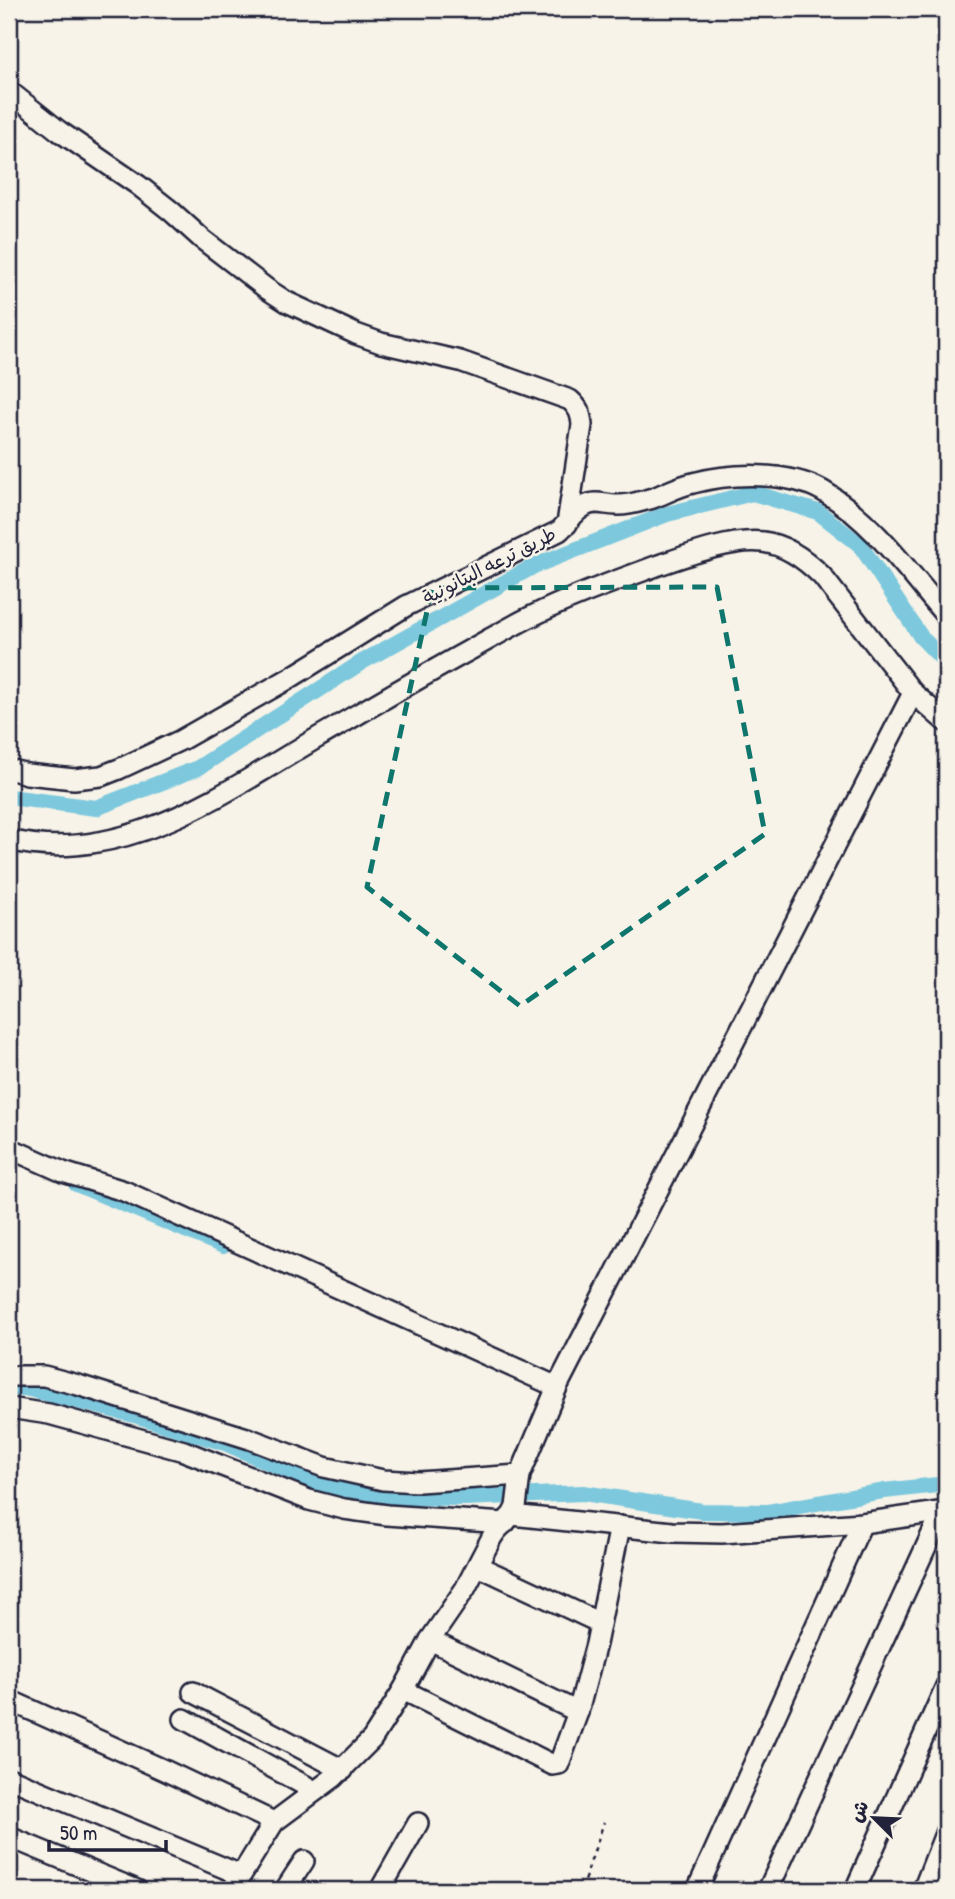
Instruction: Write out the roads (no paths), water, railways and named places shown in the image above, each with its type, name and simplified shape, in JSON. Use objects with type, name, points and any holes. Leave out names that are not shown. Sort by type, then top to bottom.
[{"type":"street","points":[[9,92],[59,131],[138,185],[213,247],[288,302],[381,343],[460,361],[570,400],[577,407],[582,425],[567,524]]},
{"type":"street","name":"طريق ترعه البتانونية","points":[[9,769],[27,774],[74,779],[101,776],[119,769],[181,740],[290,678],[406,606],[559,531],[576,512],[587,505],[597,502],[614,506],[626,505],[694,482],[748,475],[799,482],[821,490],[854,513],[877,536],[946,616]]},
{"type":"street","points":[[9,840],[48,846],[81,844],[119,837],[167,821],[243,781],[527,618],[588,590],[666,563],[729,544],[749,541],[774,544],[811,565],[913,693],[946,722]]},
{"type":"street","points":[[9,1778],[236,1883],[274,1822],[343,1770],[372,1739],[430,1640],[454,1607],[492,1537],[511,1515],[519,1480],[557,1387],[913,693]]},
{"type":"street","points":[[9,1148],[63,1172],[124,1191],[557,1387]]},
{"type":"street","points":[[9,1376],[44,1376],[78,1385],[250,1439],[324,1467],[372,1478],[419,1482],[519,1480]]},
{"type":"street","points":[[9,1408],[49,1414],[184,1451],[309,1500],[344,1509],[387,1515],[511,1515],[672,1532],[722,1534],[862,1523],[944,1511]]},
{"type":"street","points":[[768,1890],[944,1511]]},
{"type":"street","points":[[696,1890],[862,1523]]},
{"type":"street","points":[[403,1689],[557,1765],[562,1760],[578,1712],[621,1526]]},
{"type":"street","points":[[478,1566],[600,1623]]},
{"type":"street","points":[[430,1640],[578,1712]]},
{"type":"street","points":[[855,1890],[946,1686]]},
{"type":"street","points":[[193,1692],[343,1770]]},
{"type":"street","points":[[9,1699],[274,1822]]},
{"type":"street","points":[[184,1719],[315,1791]]},
{"type":"street","points":[[380,1890],[418,1823]]},
{"type":"street","points":[[923,1890],[946,1831]]},
{"type":"street","points":[[9,1837],[137,1890]]},
{"type":"street","points":[[285,1890],[304,1861]]},
{"type":"waterway","points":[[9,797],[96,808],[198,768],[362,662],[534,566],[667,514],[753,493],[818,512],[860,545],[921,637],[946,663]]},
{"type":"waterway","points":[[76,1184],[223,1246]]},
{"type":"waterway","points":[[9,1389],[25,1388],[138,1416],[225,1443],[324,1487],[394,1497],[464,1498],[583,1493],[702,1511],[767,1512],[884,1491],[946,1484]]}]
